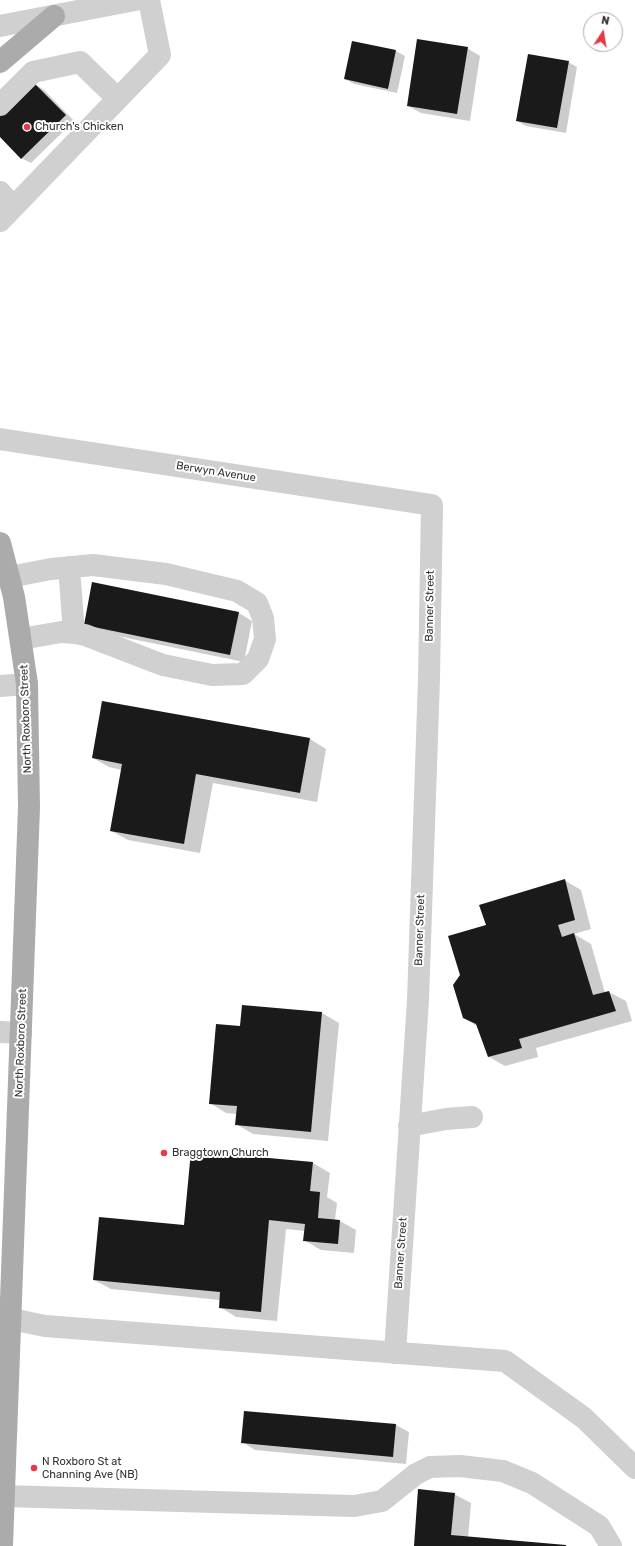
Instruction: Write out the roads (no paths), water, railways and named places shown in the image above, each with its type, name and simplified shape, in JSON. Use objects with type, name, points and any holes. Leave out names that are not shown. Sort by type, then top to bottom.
[{"type":"main road","points":[[0,62],[54,16]]},
{"type":"main road","name":"North Roxboro Street","points":[[0,543],[14,597],[27,684],[30,807],[11,1032],[11,1319],[4,1407],[4,1496],[1,1543]]},
{"type":"street","points":[[0,26],[135,0]]},
{"type":"street","points":[[4,207],[118,98],[160,55],[149,0]]},
{"type":"street","points":[[0,104],[33,72],[80,62],[118,98]]},
{"type":"street","name":"Berwyn Avenue","points":[[0,439],[432,505]]},
{"type":"street","name":"Banner Street","points":[[395,1353],[418,1000],[429,695],[432,505]]},
{"type":"street","points":[[9,577],[69,567],[93,565],[166,574],[237,591],[257,603],[263,618],[265,639],[258,659],[243,674],[212,675],[163,665],[85,635],[61,632],[21,639]]},
{"type":"street","points":[[69,567],[74,633]]},
{"type":"street","points":[[0,686],[27,684]]},
{"type":"street","points":[[410,1126],[472,1116]]},
{"type":"street","points":[[11,1319],[45,1326],[505,1361],[584,1418],[635,1468]]},
{"type":"street","points":[[4,1496],[354,1506],[382,1501],[416,1474],[430,1467],[460,1466],[502,1471],[532,1483],[599,1526],[611,1546]]},
{"type":"place","name":"Church's Chicken","points":[[27,127]]},
{"type":"place","name":"Braggtown Church","points":[[164,1153]]},
{"type":"place","name":"N Roxboro St at Channing Ave (NB)","points":[[34,1468]]}]
